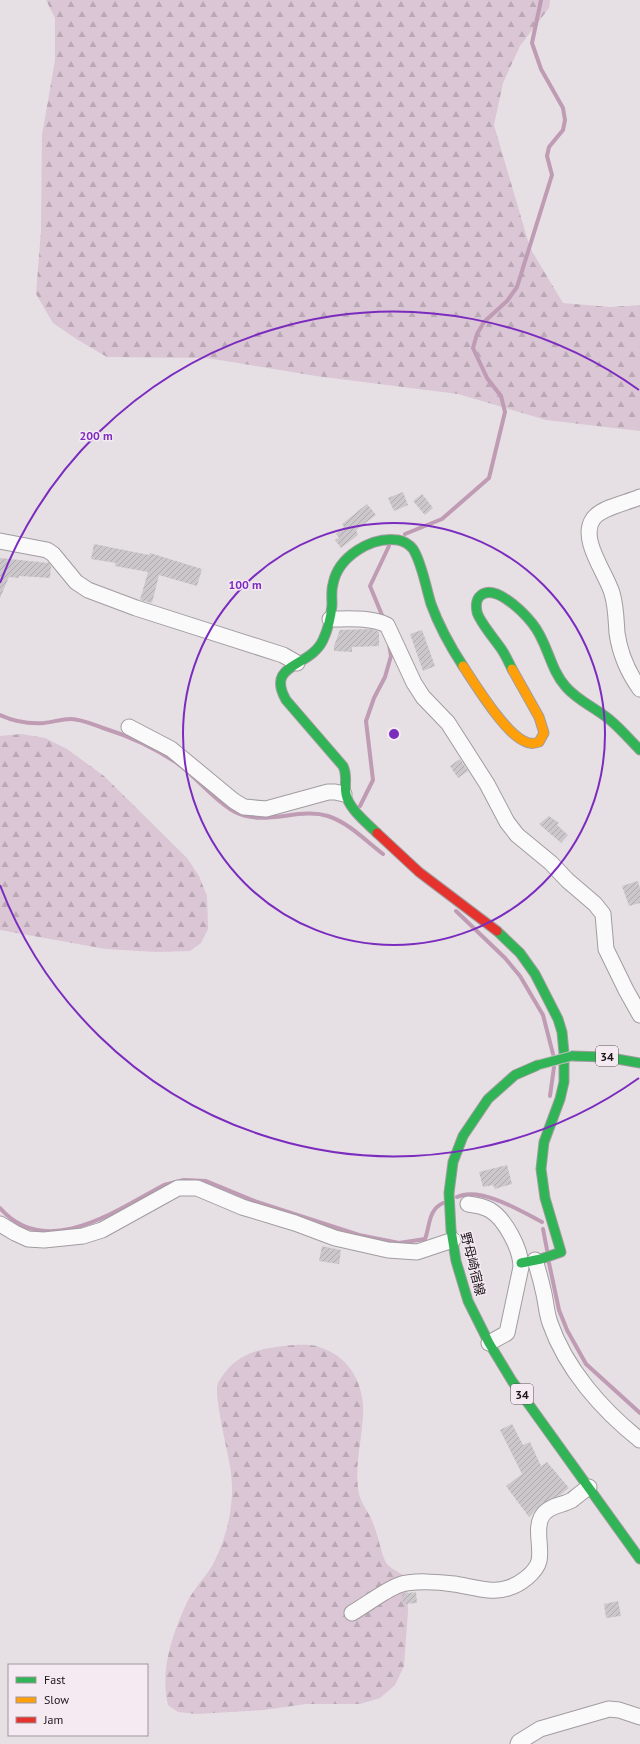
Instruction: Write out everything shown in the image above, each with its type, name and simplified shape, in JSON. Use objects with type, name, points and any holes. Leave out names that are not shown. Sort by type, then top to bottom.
[{"type":"street","points":[[640,497],[601,511],[592,519],[589,536],[595,557],[607,579],[612,594],[616,609],[617,632],[623,661],[640,689]]},
{"type":"street","points":[[347,799],[347,776],[345,770],[331,751],[290,706],[279,687],[280,677],[297,663],[311,656],[318,649],[330,619],[333,582],[348,559],[357,550],[381,539],[402,540],[413,549],[433,610],[452,650],[499,716],[516,737],[528,744],[534,744],[539,742],[544,733],[535,710],[502,650],[477,614],[476,608],[478,599],[482,595],[487,594],[502,596],[515,605],[535,626],[542,636],[558,677],[565,686],[573,694],[605,716],[640,750]]},
{"type":"street","points":[[0,541],[48,550],[76,582],[88,590],[136,608],[283,655],[297,663]]},
{"type":"street","points":[[330,619],[383,623],[414,683],[423,697],[448,723],[487,784],[507,822],[517,835],[551,863],[567,880],[595,904],[603,914],[606,949],[640,1014]]},
{"type":"street","points":[[128,726],[171,749],[211,783],[244,807],[266,809],[328,792],[335,792],[347,799],[361,817],[403,858],[492,928],[518,952],[534,971],[558,1019],[563,1041],[565,1072],[564,1084],[561,1097],[551,1121],[544,1144],[543,1160],[543,1186],[548,1212],[561,1252],[532,1261],[521,1257],[511,1236],[496,1214],[481,1206],[468,1204]]},
{"type":"street","name":"野母崎宿線","points":[[640,1063],[619,1057],[572,1056],[538,1065],[515,1075],[488,1099],[463,1136],[453,1162],[449,1193],[456,1261],[468,1301],[489,1343],[512,1380],[640,1559]]},
{"type":"street","points":[[0,1224],[15,1233],[28,1238],[44,1240],[83,1236],[102,1230],[178,1188],[197,1188],[242,1207],[295,1223],[335,1238],[388,1250],[417,1252],[453,1240]]},
{"type":"street","points":[[489,1343],[507,1333],[532,1261]]},
{"type":"street","points":[[532,1261],[543,1289],[549,1321],[562,1352],[580,1378],[620,1424],[640,1440]]},
{"type":"street","points":[[352,1613],[399,1585],[414,1582],[452,1584],[487,1590],[508,1589],[524,1579],[533,1571],[539,1561],[539,1530],[541,1518],[546,1512],[559,1504],[570,1501],[589,1487]]},
{"type":"street","points":[[518,1744],[540,1729],[609,1709],[619,1710],[640,1717]]},
{"type":"green space","points":[[46,0],[550,0],[549,8],[520,46],[503,83],[494,125],[530,248],[563,303],[610,307],[640,305],[640,431],[546,420],[458,394],[316,376],[207,358],[107,357],[53,323],[36,294],[41,231],[42,135],[55,60],[55,18]]},
{"type":"green space","points":[[21,734],[45,738],[67,749],[104,776],[187,858],[199,876],[207,896],[208,929],[201,943],[190,951],[157,952],[106,949],[0,930],[0,736]]},
{"type":"green space","points":[[294,1345],[313,1345],[330,1351],[347,1364],[358,1382],[363,1404],[357,1469],[360,1498],[376,1530],[383,1556],[387,1564],[394,1570],[407,1577],[408,1611],[404,1666],[395,1685],[380,1698],[360,1704],[306,1704],[264,1710],[197,1714],[178,1712],[168,1705],[166,1693],[166,1668],[171,1644],[179,1620],[187,1603],[212,1566],[219,1552],[227,1529],[231,1506],[231,1476],[217,1398],[218,1383],[232,1364],[241,1358],[260,1350]]},
{"type":"building","points":[[403,492],[408,505],[394,511],[388,498]]},
{"type":"building","points":[[422,494],[433,508],[425,515],[413,501]]},
{"type":"building","points":[[367,504],[376,515],[356,530],[358,535],[341,548],[335,540],[339,538],[336,534],[344,527],[342,524]]},
{"type":"building","points":[[94,544],[149,555],[150,553],[202,569],[197,586],[159,575],[152,603],[140,600],[148,572],[115,566],[116,563],[91,559]]},
{"type":"building","points":[[0,558],[49,563],[51,566],[50,578],[19,576],[19,578],[9,577],[0,598]]},
{"type":"building","points":[[371,629],[379,632],[379,646],[352,647],[352,652],[334,651],[334,646],[340,630]]},
{"type":"building","points":[[422,630],[435,666],[423,671],[410,634]]},
{"type":"building","points":[[460,759],[468,771],[458,778],[450,766]]},
{"type":"building","points":[[549,816],[559,823],[557,825],[568,835],[561,843],[539,824]]},
{"type":"building","points":[[638,881],[640,889],[640,903],[629,906],[622,886]]},
{"type":"building","points":[[507,1165],[512,1184],[495,1189],[493,1185],[483,1187],[479,1172]]},
{"type":"building","points":[[322,1246],[341,1250],[339,1264],[319,1261]]},
{"type":"building","points":[[512,1424],[523,1445],[530,1442],[541,1466],[547,1462],[569,1488],[560,1495],[542,1503],[529,1517],[506,1486],[522,1474],[500,1430]]},
{"type":"building","points":[[416,1592],[417,1603],[403,1604],[402,1594]]},
{"type":"building","points":[[618,1601],[621,1616],[606,1618],[604,1604]]},
{"type":"waterway","points":[[405,534],[442,519],[489,478],[505,412],[501,396],[487,378],[473,348],[477,334],[484,322],[507,301],[517,287],[552,175],[547,156],[549,147],[563,130],[565,120],[563,108],[541,69],[532,43],[541,0]]},
{"type":"waterway","points":[[384,620],[370,586],[389,546]]},
{"type":"waterway","points":[[360,806],[373,780],[366,721],[374,698],[385,677],[391,656],[389,644]]},
{"type":"waterway","points":[[0,715],[22,722],[33,723],[75,719],[113,731],[151,747],[177,763],[227,807],[235,812],[258,818],[305,814],[328,816],[343,823],[383,854]]},
{"type":"waterway","points":[[456,911],[505,958],[520,976],[543,1015],[553,1054]]},
{"type":"waterway","points":[[550,1096],[554,1067]]},
{"type":"waterway","points":[[0,1208],[18,1223],[38,1230],[60,1231],[82,1226],[104,1217],[164,1185],[184,1180],[206,1181],[257,1202],[359,1235],[399,1243],[425,1239],[432,1214],[438,1206],[443,1203]]},
{"type":"waterway","points":[[457,1197],[466,1194],[488,1197],[512,1206],[542,1222]]},
{"type":"waterway","points":[[543,1229],[547,1250]]},
{"type":"waterway","points":[[549,1263],[559,1310],[567,1330],[586,1364],[640,1413]]},
{"type":"traffic: fast","points":[[377,833],[350,805],[346,794],[345,773],[343,766],[286,700],[281,688],[281,679],[285,672],[309,656],[317,649],[323,640],[331,614],[333,584],[341,565],[357,550],[377,541],[398,540],[410,546],[419,561],[431,604],[438,620],[449,643],[463,666]]},
{"type":"traffic: fast","points":[[512,669],[503,652],[478,616],[476,606],[477,600],[485,593],[500,595],[522,612],[532,623],[542,638],[560,680],[571,692],[610,720],[640,750]]},
{"type":"traffic: fast","points":[[497,931],[520,953],[535,974],[558,1019],[562,1032],[564,1053],[564,1082],[560,1099],[544,1142],[541,1169],[545,1198],[561,1252],[541,1259],[521,1263]]},
{"type":"traffic: fast","points":[[572,1056],[606,1057],[640,1063]]},
{"type":"traffic: fast","points":[[538,1065],[572,1056]]},
{"type":"traffic: fast","points":[[538,1065],[515,1075],[488,1099],[463,1136],[453,1162],[449,1193],[451,1230],[456,1261],[468,1301],[489,1343],[512,1381],[640,1559]]},
{"type":"traffic: slow","points":[[463,666],[483,696],[508,728],[516,736],[526,742],[539,742],[544,733],[539,717],[512,669]]},
{"type":"traffic: jam","points":[[377,833],[419,872],[497,931]]}]
